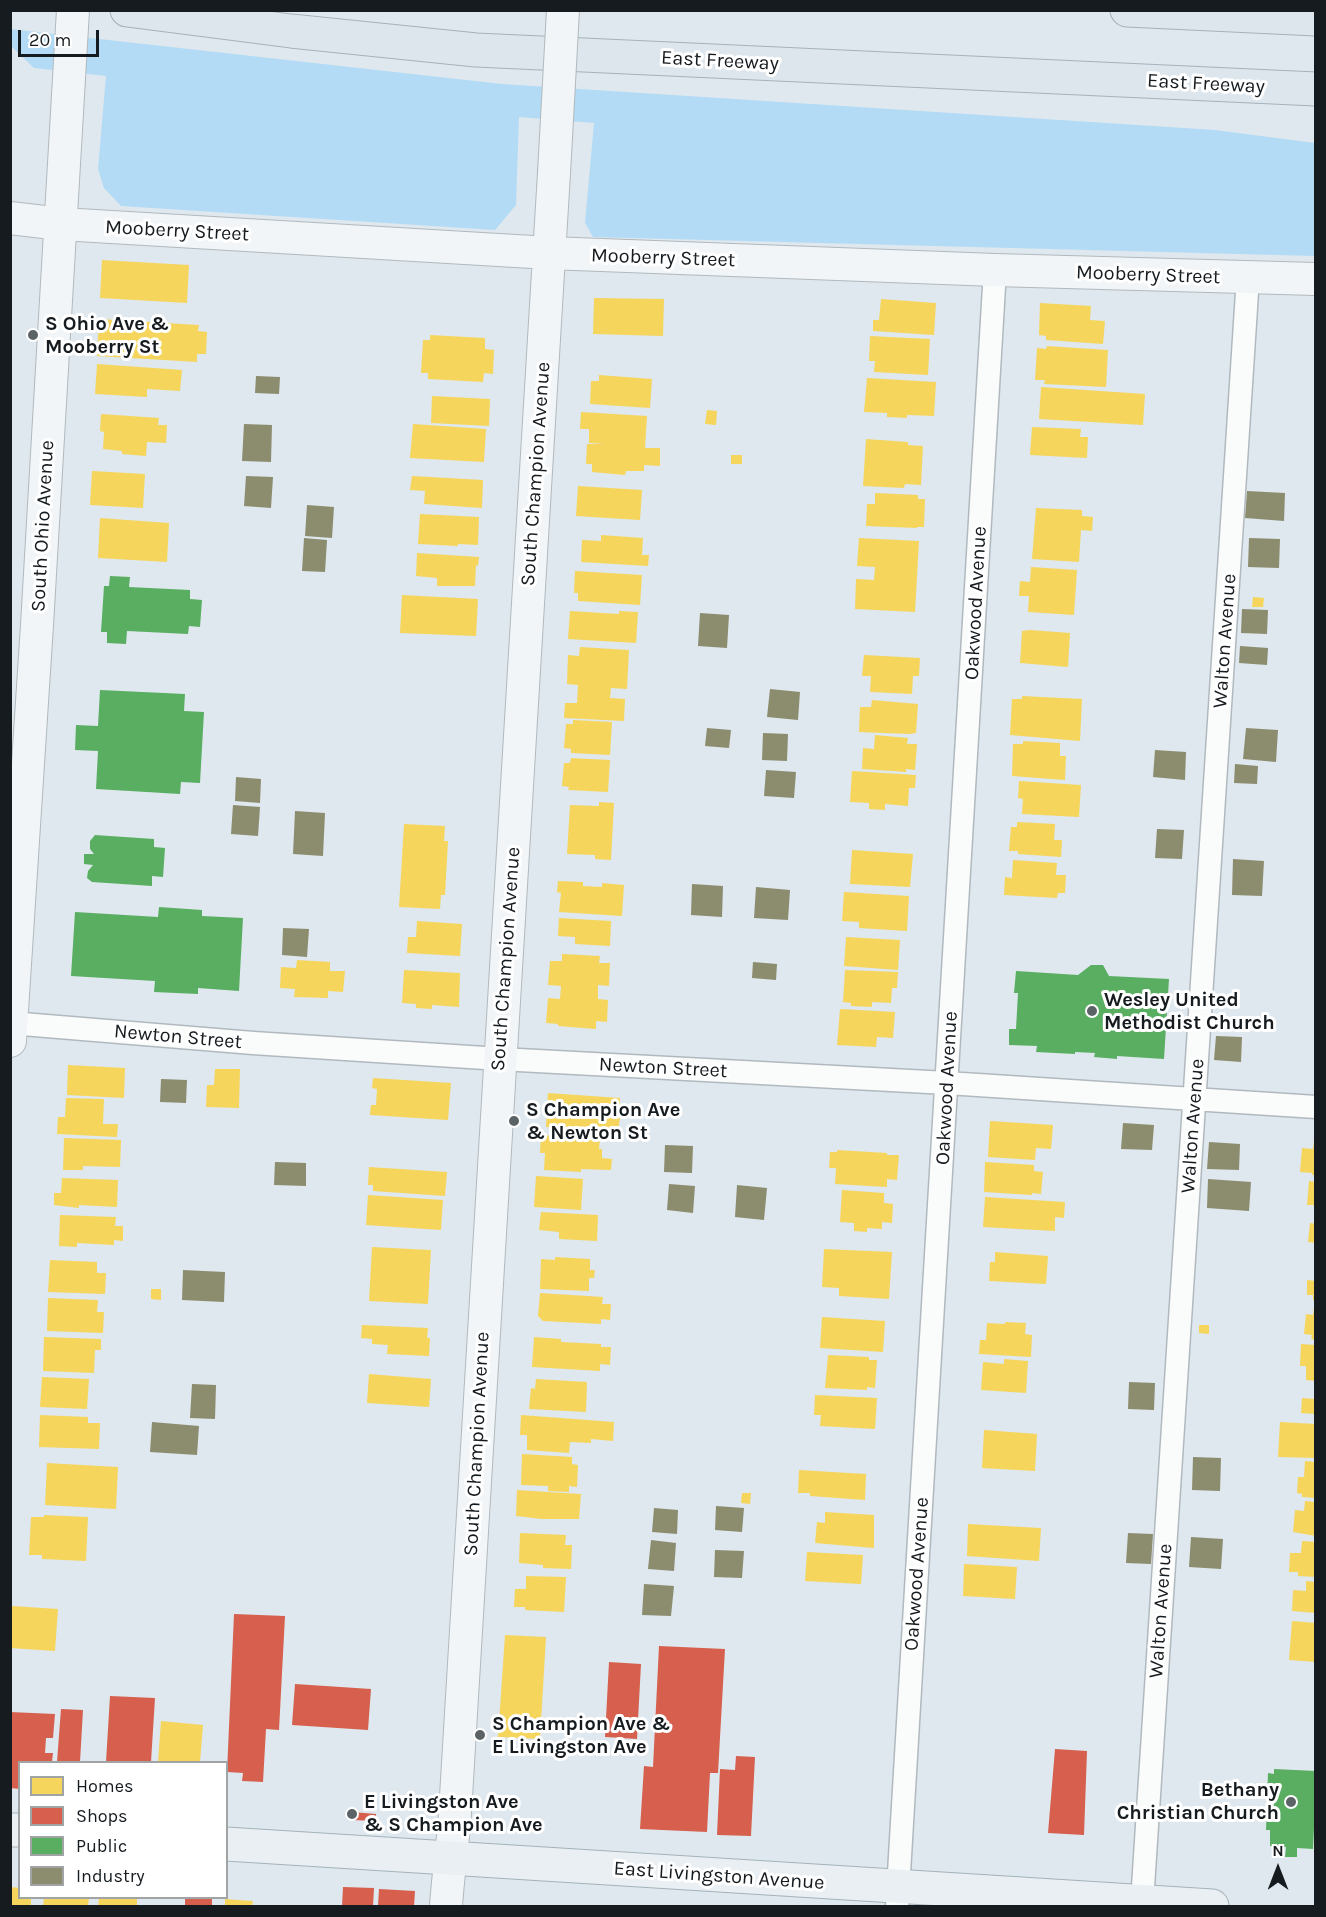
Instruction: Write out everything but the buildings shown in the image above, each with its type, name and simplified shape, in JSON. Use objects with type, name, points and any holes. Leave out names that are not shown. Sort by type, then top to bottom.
[{"type":"highway","name":"East Freeway","points":[[127,10],[291,31],[476,50],[1316,89]]},
{"type":"highway","points":[[1127,10],[1316,19]]},
{"type":"main road","name":"East Livingston Avenue","points":[[228,1844],[450,1858],[898,1897],[1142,1902],[1212,1906]]},
{"type":"street","name":"South Ohio Avenue","points":[[11,1029],[73,10]]},
{"type":"street","name":"South Champion Avenue","points":[[446,1906],[455,1813],[563,10]]},
{"type":"street","name":"Mooberry Street","points":[[10,218],[61,224],[549,253],[996,270],[1316,279]]},
{"type":"street","name":"Oakwood Avenue","points":[[898,1897],[996,270]]},
{"type":"street","name":"Walton Avenue","points":[[1142,1902],[1248,277]]},
{"type":"street","name":"Newton Street","points":[[11,1029],[947,1083],[1316,1107]]},
{"type":"shaded area","points":[[10,29],[502,84],[1215,130],[1315,143],[1315,256],[593,237],[585,223],[594,123],[519,117],[516,205],[495,230],[121,206],[104,188],[98,169],[106,76],[34,68],[11,46]]},
{"type":"place","name":"S Ohio Ave & Mooberry St","points":[[33,335]]},
{"type":"place","name":"Wesley United Methodist Church","points":[[1092,1011]]},
{"type":"place","name":"S Champion Ave & Newton St","points":[[514,1121]]},
{"type":"place","name":"S Champion Ave & E Livingston Ave","points":[[480,1735]]},
{"type":"place","name":"Bethany Christian Church","points":[[1291,1802]]},
{"type":"place","name":"E Livingston Ave & S Champion Ave","points":[[352,1814]]}]
